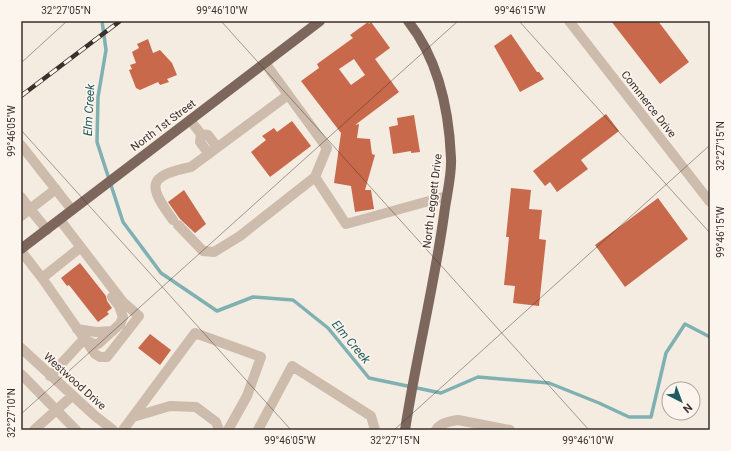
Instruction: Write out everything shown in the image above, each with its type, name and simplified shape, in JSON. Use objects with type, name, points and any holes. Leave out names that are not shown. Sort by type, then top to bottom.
[{"type":"main road","name":"North 1st Street","points":[[21,250],[320,21]]},
{"type":"main road","name":"North Leggett Drive","points":[[405,430],[440,246],[452,159],[444,97],[419,35],[408,21]]},
{"type":"street","name":"Commerce Drive","points":[[569,21],[710,202]]},
{"type":"street","points":[[265,63],[327,148],[315,177],[240,236],[214,252],[203,251],[175,223],[158,199],[154,189],[154,184],[162,177],[173,171],[191,167],[288,95]]},
{"type":"street","points":[[190,120],[201,134],[208,135],[218,147]]},
{"type":"street","points":[[201,134],[200,142],[209,154]]},
{"type":"street","points":[[21,145],[72,210]]},
{"type":"street","points":[[315,177],[346,224],[447,196]]},
{"type":"street","points":[[21,216],[56,189]]},
{"type":"street","points":[[21,197],[47,230]]},
{"type":"street","points":[[21,250],[95,354],[100,357],[107,357],[139,316],[123,302],[60,220]]},
{"type":"street","points":[[42,278],[81,247]]},
{"type":"street","points":[[84,339],[94,344],[98,344],[120,324],[123,317],[119,306],[91,268],[90,258]]},
{"type":"street","points":[[77,329],[96,332],[113,331]]},
{"type":"street","points":[[123,430],[195,333],[261,357],[247,396],[228,430]]},
{"type":"street","points":[[50,376],[84,339]]},
{"type":"street","name":"Westwood Drive","points":[[21,348],[72,396],[113,430]]},
{"type":"street","points":[[258,430],[292,366],[371,416],[375,430]]},
{"type":"street","points":[[21,374],[57,409],[75,430]]},
{"type":"street","points":[[34,430],[72,396]]},
{"type":"street","points":[[133,417],[170,406],[196,406],[216,422],[219,430]]},
{"type":"street","points":[[436,430],[438,427],[449,421],[458,420],[510,430]]},
{"type":"building","points":[[611,21],[658,21],[689,62],[660,84]]},
{"type":"building","points":[[368,22],[369,24],[371,22],[390,48],[375,59],[399,92],[355,125],[359,124],[357,138],[370,139],[372,154],[375,155],[365,190],[371,190],[374,209],[355,212],[351,186],[334,183],[341,133],[301,81],[319,68],[317,64],[353,38],[350,35]],"holes":[[[354,59],[365,75],[351,85],[339,69]]]},
{"type":"building","points":[[511,34],[537,72],[539,72],[544,79],[520,92],[494,46]]},
{"type":"building","points":[[148,39],[153,53],[160,50],[172,63],[177,75],[167,79],[169,82],[160,85],[158,82],[140,90],[136,88],[129,70],[132,69],[130,65],[136,63],[132,52],[139,48],[137,44]]},
{"type":"building","points":[[606,114],[619,131],[581,160],[588,169],[557,192],[550,182],[545,186],[533,171]]},
{"type":"building","points":[[414,115],[420,152],[411,153],[411,151],[393,154],[389,127],[398,125],[397,118]]},
{"type":"building","points":[[292,121],[311,146],[270,177],[251,152],[266,140],[262,136],[274,128],[277,132]]},
{"type":"building","points":[[511,188],[531,190],[529,209],[542,210],[539,239],[546,240],[539,306],[513,303],[515,286],[504,285],[509,237],[506,237]]},
{"type":"building","points":[[184,190],[206,224],[195,233],[180,219],[168,202]]},
{"type":"building","points":[[658,198],[688,239],[625,287],[595,245]]},
{"type":"building","points":[[80,263],[106,296],[107,301],[112,308],[107,312],[109,314],[98,322],[69,285],[67,286],[61,278]]},
{"type":"building","points":[[150,334],[171,350],[160,365],[138,348]]},
{"type":"waterway","name":"Elm Creek","points":[[102,21],[106,50],[98,97],[97,142],[123,222],[161,273],[217,311],[253,297],[293,300],[328,328],[369,378],[441,393],[478,377],[549,383],[629,417],[651,417],[666,353],[685,324],[710,337]]},
{"type":"railway","points":[[21,96],[120,21]]}]
